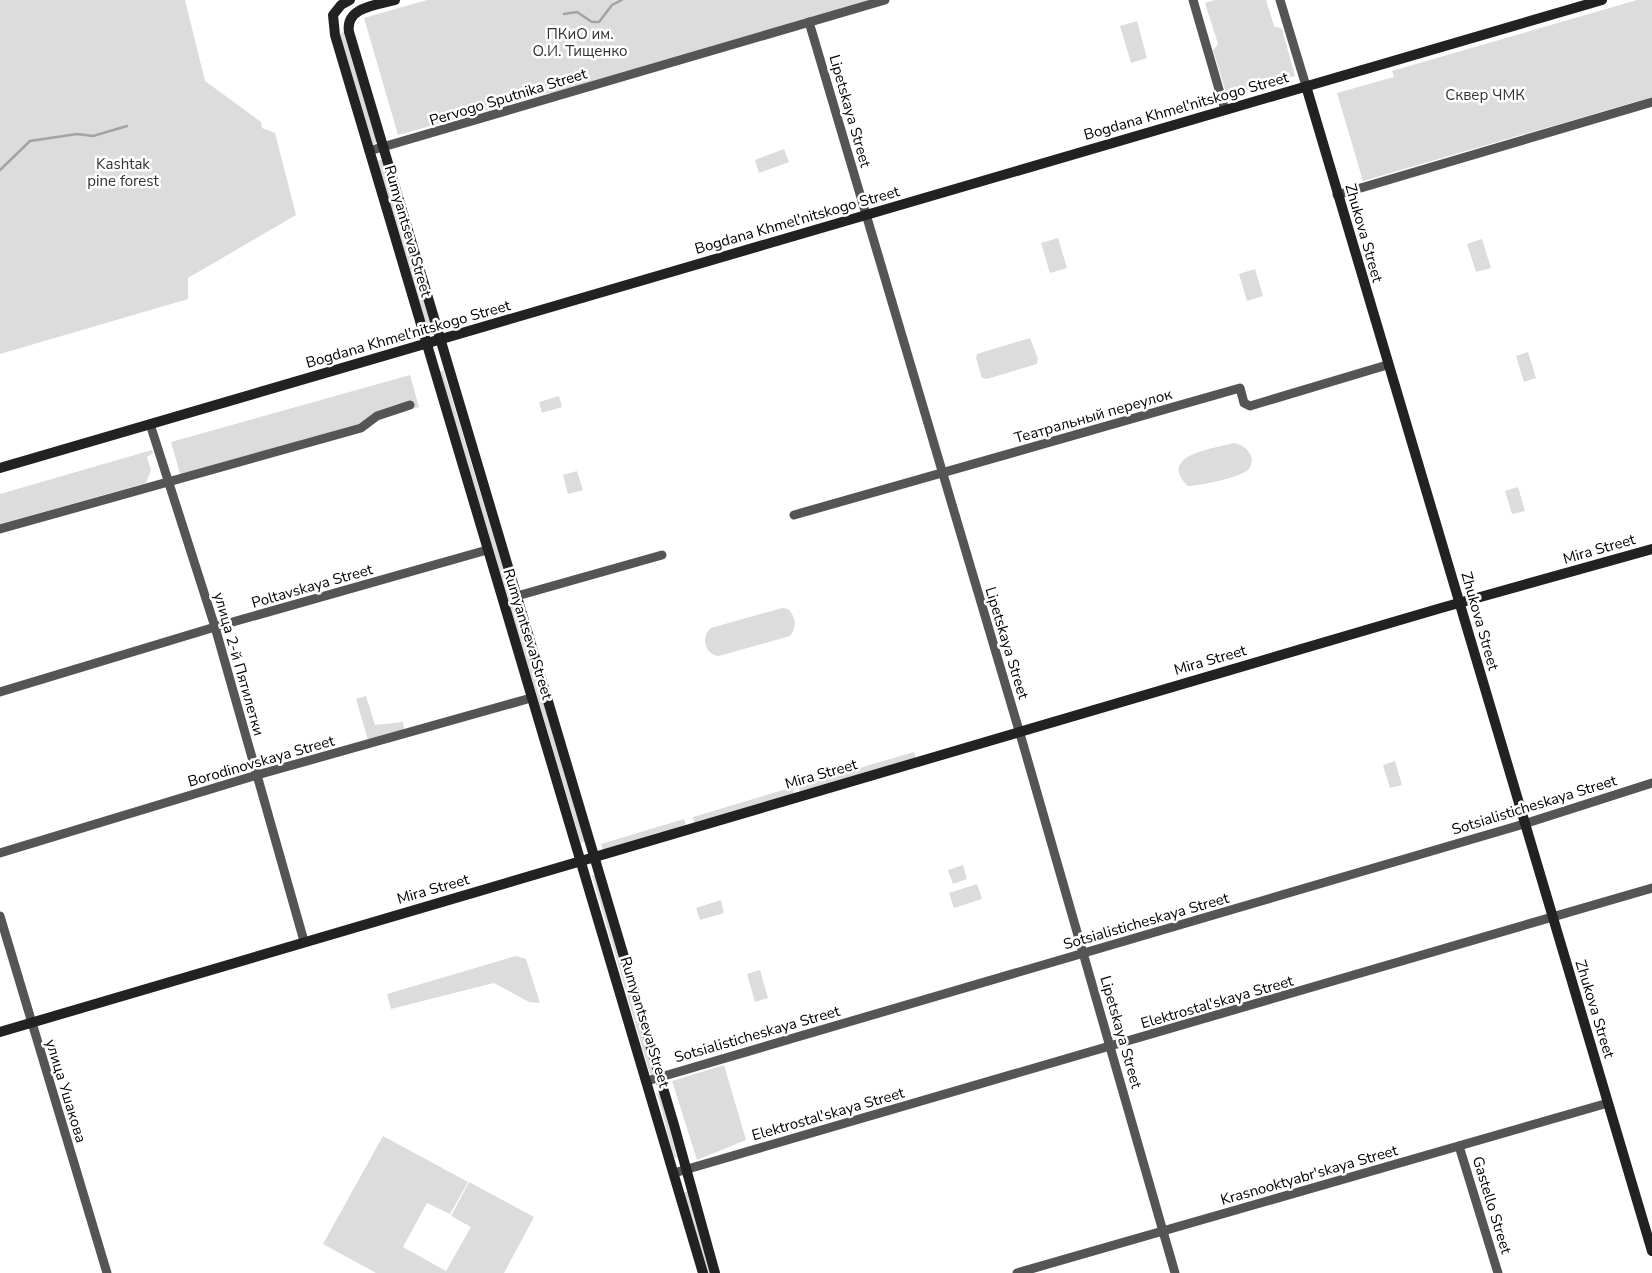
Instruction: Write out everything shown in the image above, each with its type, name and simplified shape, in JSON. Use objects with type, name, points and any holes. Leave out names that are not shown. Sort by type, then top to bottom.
[{"type":"main road","points":[[349,20],[356,11],[395,0]]},
{"type":"main road","name":"Bogdana Khmel'nitskogo Street","points":[[0,468],[1602,0]]},
{"type":"main road","name":"Rumyantseva Street","points":[[345,2],[383,147],[660,1078],[715,1273]]},
{"type":"main road","name":"Rumyantseva Street","points":[[345,2],[333,15],[335,35],[531,698],[647,1081],[702,1273]]},
{"type":"main road","name":"Zhukova Street","points":[[1306,86],[1387,365],[1652,1251]]},
{"type":"main road","name":"Mira Street","points":[[0,1032],[304,941],[1459,603],[1652,549]]},
{"type":"street","name":"Pervogo Sputnika Street","points":[[369,151],[885,0]]},
{"type":"street","points":[[1193,0],[1225,110]]},
{"type":"street","name":"Zhukova Street","points":[[1280,0],[1306,86]]},
{"type":"street","name":"Lipetskaya Street","points":[[809,22],[1112,1047],[1175,1273]]},
{"type":"street","points":[[1337,195],[1652,102]]},
{"type":"street","name":"Театральный переулок","points":[[794,515],[1240,388],[1244,403],[1250,406],[1387,365]]},
{"type":"street","points":[[0,529],[361,428],[377,416],[410,404]]},
{"type":"street","name":"улица 2-й Пятилетки","points":[[150,424],[215,627],[304,941]]},
{"type":"street","name":"Poltavskaya Street","points":[[0,692],[215,627],[487,550]]},
{"type":"street","points":[[517,596],[662,555]]},
{"type":"street","name":"Borodinovskaya Street","points":[[0,853],[257,775],[531,698]]},
{"type":"street","name":"Sotsialisticheskaya Street","points":[[647,1081],[1524,824],[1652,783]]},
{"type":"street","name":"Elektrostal'skaya Street","points":[[674,1173],[1112,1047],[1652,888]]},
{"type":"street","name":"улица Ушакова","points":[[0,916],[107,1273]]},
{"type":"street","name":"Krasnooktyabr'skaya Street","points":[[1018,1273],[1608,1103]]},
{"type":"street","name":"Gastello Street","points":[[1459,1146],[1498,1273]]},
{"type":"green space","name":"Kashtak pine forest","points":[[0,0],[185,0],[205,81],[261,122],[262,128],[275,133],[296,215],[188,278],[188,299],[0,354]]},
{"type":"green space","name":"ПКиО им. О.И. Тищенко","points":[[427,0],[869,0],[557,94],[549,93],[398,135],[364,18]]},
{"type":"green space","points":[[1215,0],[1266,0],[1274,26],[1282,29],[1295,76],[1227,96],[1213,50],[1218,44],[1205,3]]},
{"type":"green space","name":"Сквер ЧМК","points":[[1637,0],[1652,0],[1652,97],[1363,181],[1337,93],[1394,77],[1392,71]]},
{"type":"green space","points":[[1137,21],[1147,58],[1131,63],[1120,26]]},
{"type":"green space","points":[[343,31],[377,142],[373,145],[340,34]]},
{"type":"green space","points":[[784,149],[789,162],[759,173],[755,160]]},
{"type":"green space","points":[[377,160],[382,160],[433,329],[428,331]]},
{"type":"green space","points":[[1058,238],[1067,268],[1050,273],[1041,243]]},
{"type":"green space","points":[[1482,239],[1491,268],[1476,272],[1467,244]]},
{"type":"green space","points":[[1255,269],[1263,296],[1247,301],[1239,274]]},
{"type":"green space","points":[[1030,338],[1038,359],[1037,364],[987,379],[982,378],[976,358],[977,354]]},
{"type":"green space","points":[[1528,352],[1536,378],[1524,382],[1516,356]]},
{"type":"green space","points":[[443,369],[585,841],[581,843],[440,373]]},
{"type":"green space","points":[[410,375],[419,407],[180,474],[171,442]]},
{"type":"green space","points":[[559,396],[562,407],[542,413],[539,402]]},
{"type":"green space","points":[[1233,443],[1242,446],[1249,452],[1252,461],[1248,470],[1229,478],[1188,486],[1180,475],[1179,467],[1183,460],[1202,451]]},
{"type":"green space","points":[[152,450],[153,453],[147,457],[151,470],[146,483],[0,524],[0,494]]},
{"type":"green space","points":[[577,471],[583,490],[568,494],[563,475]]},
{"type":"green space","points":[[1518,487],[1525,511],[1512,514],[1505,491]]},
{"type":"green space","points":[[782,608],[788,609],[794,619],[795,626],[790,636],[719,656],[714,655],[707,649],[705,641],[711,628]]},
{"type":"green space","points":[[366,696],[375,725],[403,722],[404,730],[368,740],[356,699]]},
{"type":"green space","points":[[914,752],[916,758],[800,792],[798,786]]},
{"type":"green space","points":[[1395,761],[1402,785],[1390,788],[1383,765]]},
{"type":"green space","points":[[793,787],[794,794],[694,823],[693,817]]},
{"type":"green space","points":[[684,819],[686,826],[603,851],[601,844]]},
{"type":"green space","points":[[963,865],[967,879],[953,884],[948,870]]},
{"type":"green space","points":[[592,875],[595,875],[654,1073],[652,1075],[650,1074]]},
{"type":"green space","points":[[977,884],[982,899],[954,908],[949,893]]},
{"type":"green space","points":[[721,900],[724,913],[700,920],[696,908]]},
{"type":"green space","points":[[516,956],[526,959],[540,1003],[529,1002],[494,983],[391,1009],[387,994]]},
{"type":"green space","points":[[760,970],[768,998],[755,1002],[747,974]]},
{"type":"green space","points":[[724,1065],[746,1140],[697,1160],[672,1081]]},
{"type":"green space","points":[[657,1093],[660,1094],[677,1158],[674,1157]]},
{"type":"green space","points":[[383,1136],[468,1182],[450,1214],[427,1203],[403,1247],[446,1271],[471,1227],[451,1216],[469,1182],[534,1217],[504,1273],[376,1273],[323,1244]]},
{"type":"green space","points":[[688,1191],[711,1273],[706,1273],[683,1193]]},
{"type":"waterway","points":[[564,14],[577,12],[592,22],[599,22],[612,5],[622,0]]},
{"type":"waterway","points":[[0,170],[30,141],[77,134],[93,136],[127,126]]}]
